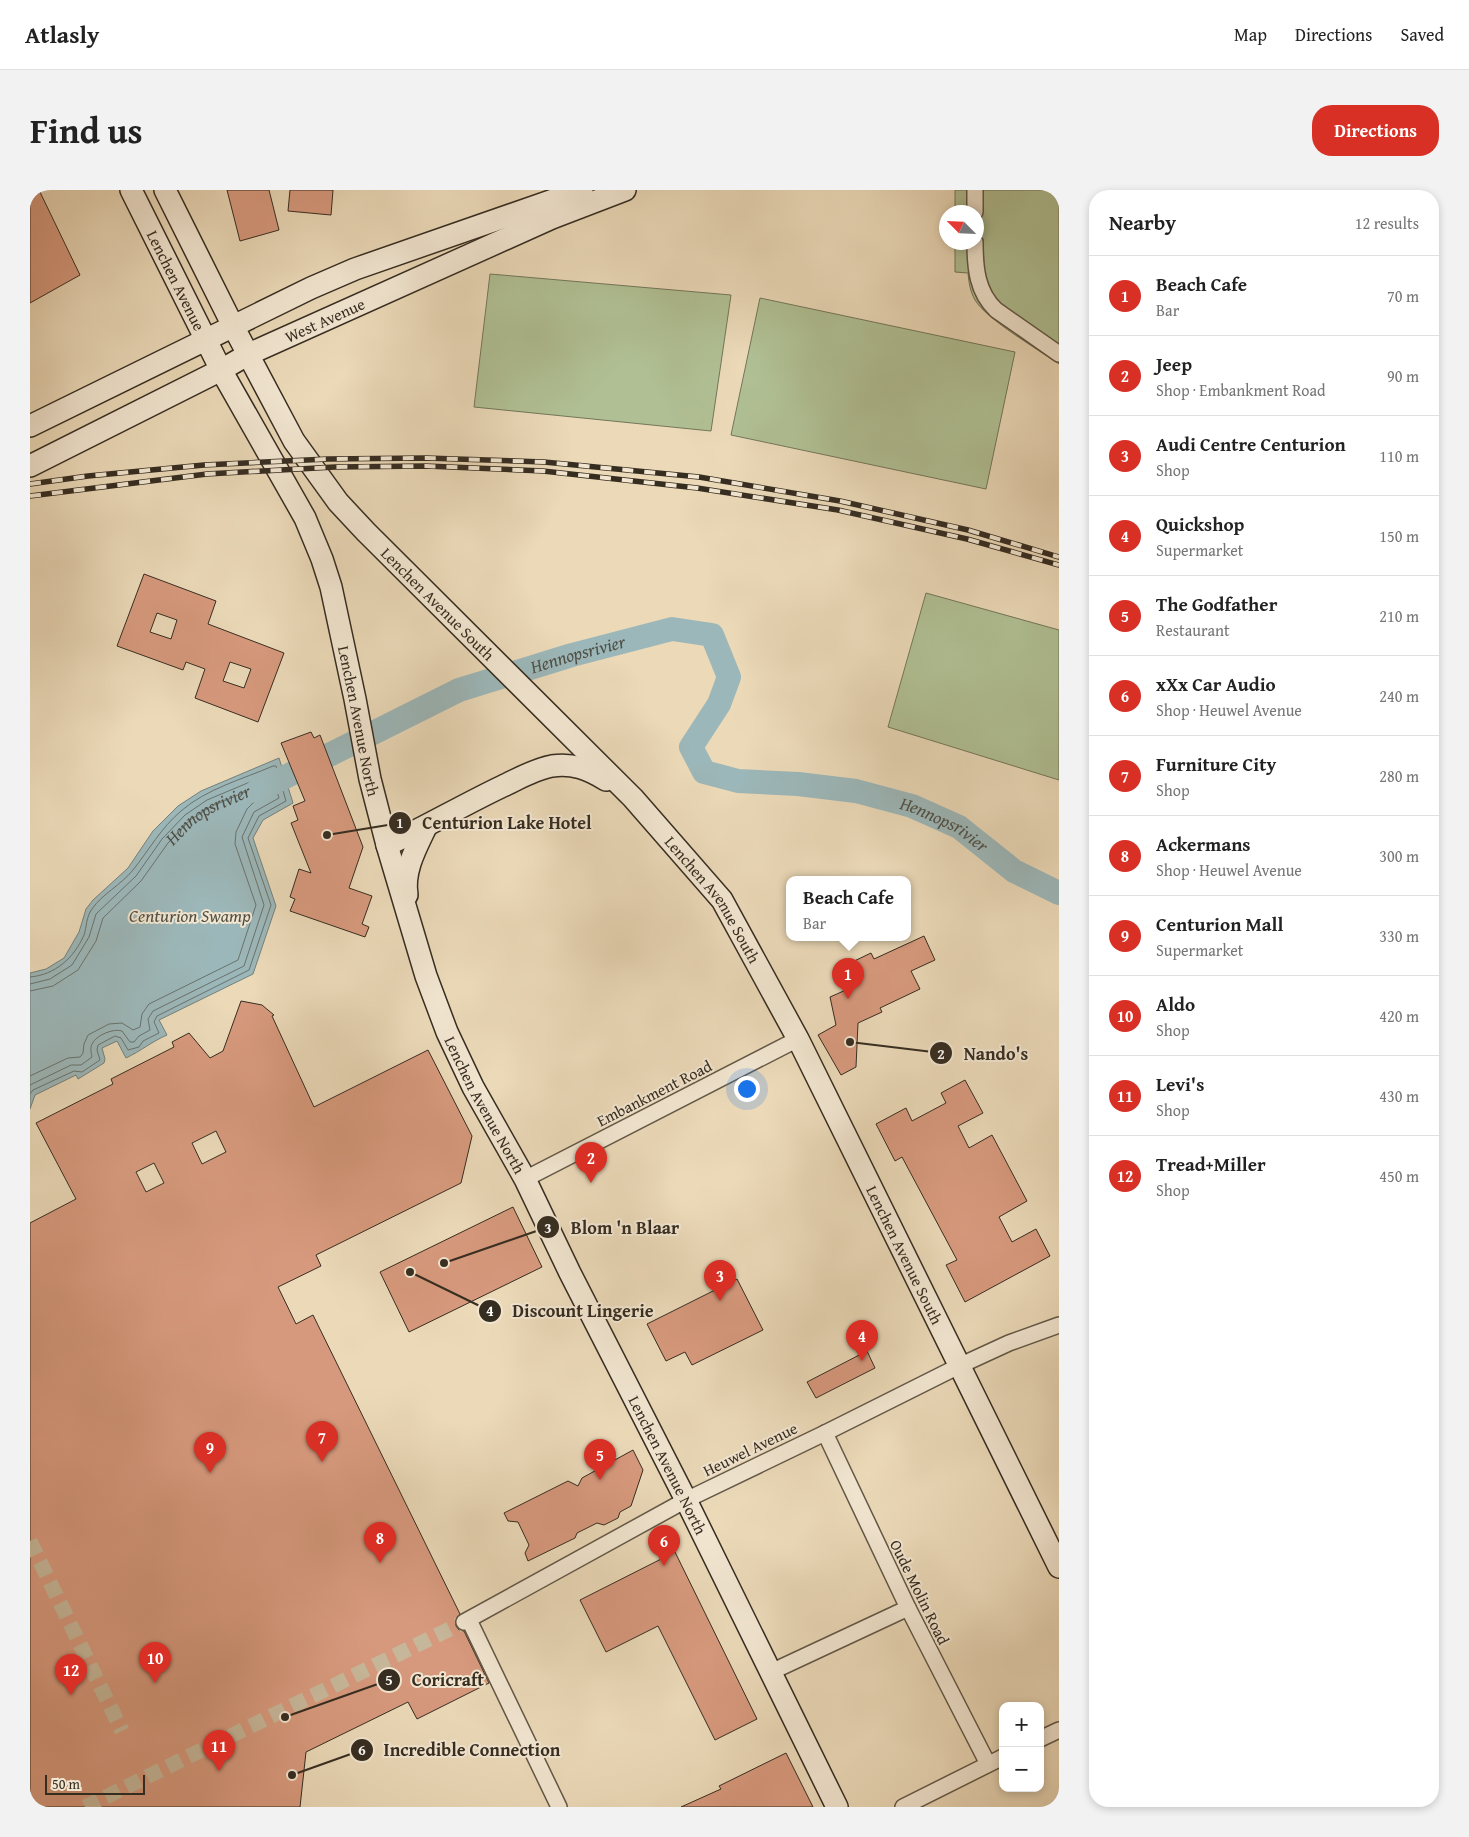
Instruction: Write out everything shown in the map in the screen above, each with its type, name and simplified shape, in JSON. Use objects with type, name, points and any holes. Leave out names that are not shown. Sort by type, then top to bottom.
[{"type":"main road","name":"Lenchen Avenue","points":[[131,190],[221,370]]},
{"type":"main road","name":"Lenchen Avenue","points":[[166,190],[233,326]]},
{"type":"main road","name":"West Avenue","points":[[30,426],[311,288],[355,269],[582,190]]},
{"type":"main road","name":"West Avenue","points":[[30,466],[249,354],[552,218],[625,190]]},
{"type":"main road","name":"Lenchen Avenue South","points":[[233,326],[294,441],[338,502],[633,798],[722,900],[798,1039],[1059,1567]]},
{"type":"main road","name":"Lenchen Avenue North","points":[[221,370],[305,518],[322,559],[331,587],[370,780],[387,845],[426,976],[447,1032],[473,1087],[525,1179],[570,1273],[686,1500],[837,1807]]},
{"type":"main road","points":[[387,845],[426,827],[531,772],[552,766],[588,769],[633,798]]},
{"type":"main road","points":[[412,930],[405,886],[413,854],[426,827]]},
{"type":"street","points":[[975,190],[975,205]]},
{"type":"street","points":[[975,250],[980,288],[990,304],[1059,354]]},
{"type":"street","name":"Embankment Road","points":[[525,1179],[798,1039]]},
{"type":"street","name":"Heuwel Avenue","points":[[559,1807],[467,1621],[686,1500],[826,1433],[959,1366],[1009,1343],[1059,1325]]},
{"type":"street","name":"Oude Molin Road","points":[[826,1433],[908,1608],[988,1764]]},
{"type":"street","points":[[771,1672],[908,1608]]},
{"type":"street","points":[[1044,1737],[1059,1730]]},
{"type":"street","points":[[903,1807],[999,1759]]},
{"type":"green space","points":[[955,190],[1059,190],[1059,364],[990,316],[975,300],[970,287],[968,273],[955,272],[955,250],[984,250],[984,205],[955,205]]},
{"type":"green space","points":[[490,274],[731,295],[711,431],[474,407]]},
{"type":"green space","points":[[760,298],[1015,352],[986,489],[731,435]]},
{"type":"green space","points":[[926,593],[1059,630],[1059,780],[888,727]]},
{"type":"water","name":"Centurion Swamp","points":[[279,758],[293,803],[263,820],[253,838],[276,906],[253,974],[159,1020],[167,1035],[126,1058],[117,1041],[102,1048],[105,1059],[104,1063],[78,1079],[76,1075],[35,1095],[30,1109],[30,973],[46,969],[64,958],[79,932],[86,909],[93,900],[128,868],[153,831],[178,806],[201,791]]},
{"type":"building","points":[[30,190],[39,190],[80,275],[30,303]]},
{"type":"building","points":[[227,190],[269,190],[279,230],[240,241]]},
{"type":"building","points":[[290,190],[333,190],[331,215],[288,211]]},
{"type":"building","points":[[144,574],[216,601],[208,624],[284,653],[258,722],[195,698],[205,669],[186,662],[183,670],[117,646]],"holes":[[[157,613],[177,620],[171,639],[150,632]],[[230,662],[251,669],[244,688],[223,681]]]},
{"type":"building","points":[[311,732],[314,738],[320,735],[363,847],[349,888],[372,896],[362,924],[369,927],[365,937],[290,911],[295,899],[290,897],[299,869],[311,873],[291,823],[298,820],[293,806],[305,801],[281,743]]},
{"type":"building","points":[[924,936],[935,960],[911,971],[920,989],[880,1008],[882,1012],[858,1023],[856,1067],[841,1075],[818,1035],[836,1025],[830,997],[855,986],[846,965],[871,953],[874,959]]},
{"type":"building","points":[[241,1001],[262,1005],[274,1015],[272,1016],[314,1107],[428,1050],[472,1136],[461,1183],[316,1255],[321,1266],[278,1287],[296,1324],[313,1315],[460,1614],[456,1618],[456,1626],[459,1630],[464,1631],[489,1683],[417,1719],[408,1702],[306,1752],[300,1807],[30,1807],[30,1223],[76,1199],[36,1123],[113,1084],[111,1079],[174,1047],[172,1042],[189,1033],[210,1058],[223,1051]],"holes":[[[216,1131],[226,1152],[202,1164],[192,1143]],[[154,1163],[164,1183],[146,1192],[136,1172]]]},
{"type":"building","points":[[965,1080],[983,1113],[958,1126],[969,1148],[992,1135],[1027,1201],[999,1217],[1012,1242],[1036,1229],[1050,1256],[965,1302],[946,1265],[957,1260],[902,1157],[895,1161],[876,1124],[906,1108],[912,1121],[946,1103],[941,1093]]},
{"type":"building","points":[[513,1207],[542,1267],[409,1332],[380,1272]]},
{"type":"building","points":[[737,1279],[763,1330],[692,1365],[685,1352],[666,1361],[647,1324]]},
{"type":"building","points":[[867,1351],[875,1368],[816,1398],[807,1382]]},
{"type":"building","points":[[633,1450],[643,1470],[631,1506],[620,1512],[618,1518],[604,1525],[597,1523],[577,1533],[575,1538],[528,1561],[525,1553],[529,1545],[518,1522],[508,1521],[504,1513],[568,1481],[578,1486],[582,1478]]},
{"type":"building","points":[[675,1552],[757,1719],[715,1740],[658,1626],[606,1652],[580,1600]]},
{"type":"building","points":[[786,1753],[813,1807],[681,1807],[721,1789],[719,1786]]},
{"type":"waterway","name":"Hennopsrivier","points":[[257,791],[459,690],[572,655],[672,629],[712,635],[729,677],[719,704],[691,747],[704,772],[738,781],[798,784],[856,791],[912,806],[959,827],[1014,871],[1059,893]]},
{"type":"tunnel","points":[[30,1541],[122,1731]]},
{"type":"tunnel","points":[[85,1807],[464,1622]]},
{"type":"railway","points":[[30,484],[88,476],[204,465],[328,459],[426,458],[544,462],[699,477],[840,501],[968,530],[1059,557]]},
{"type":"railway","points":[[30,496],[207,474],[335,467],[426,466],[543,471],[697,488],[838,510],[967,539],[1059,565]]},
{"type":"place","name":"Centurion Lake Hotel","points":[[327,835]]},
{"type":"place","name":"Beach Cafe","points":[[848,999]]},
{"type":"place","name":"Nando's","points":[[850,1042]]},
{"type":"place","name":"Jeep","points":[[591,1183]]},
{"type":"place","name":"Blom 'n Blaar","points":[[444,1263]]},
{"type":"place","name":"Discount Lingerie","points":[[410,1272]]},
{"type":"place","name":"Audi Centre Centurion","points":[[720,1301]]},
{"type":"place","name":"Quickshop","points":[[862,1361]]},
{"type":"place","name":"Furniture City","points":[[322,1462]]},
{"type":"place","name":"Centurion Mall","points":[[210,1473]]},
{"type":"place","name":"The Godfather","points":[[600,1480]]},
{"type":"place","name":"Ackermans","points":[[380,1563]]},
{"type":"place","name":"xXx Car Audio","points":[[664,1566]]},
{"type":"place","name":"Aldo","points":[[155,1683]]},
{"type":"place","name":"Tread+Miller","points":[[71,1695]]},
{"type":"place","name":"Coricraft","points":[[285,1717]]},
{"type":"place","name":"Levi's","points":[[219,1771]]},
{"type":"place","name":"Incredible Connection","points":[[292,1775]]}]
